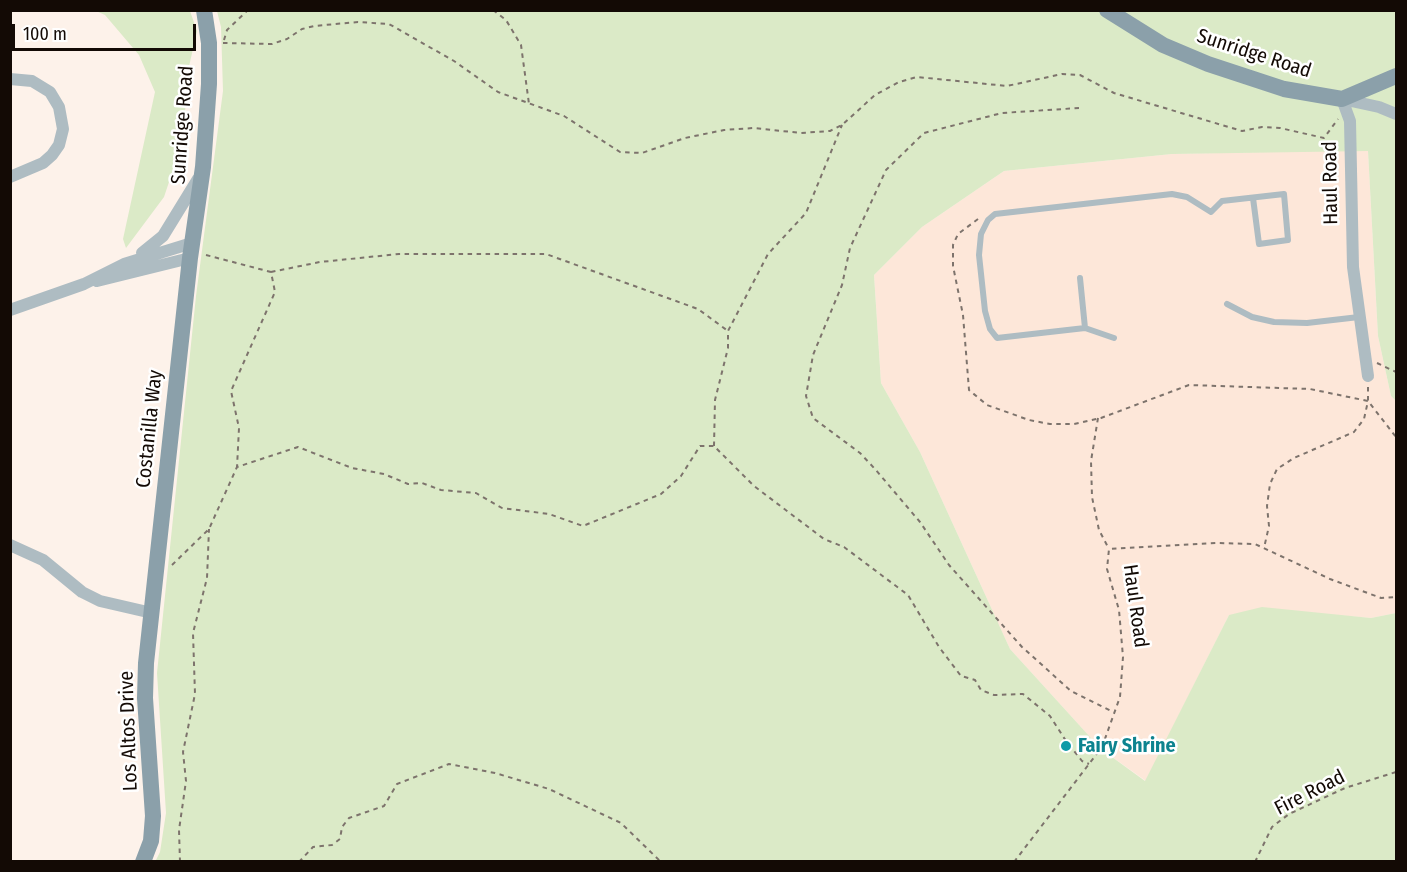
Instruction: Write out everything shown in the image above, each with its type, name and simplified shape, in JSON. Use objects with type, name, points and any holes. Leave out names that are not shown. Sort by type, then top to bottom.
[{"type":"street","name":"Sunridge Road","points":[[191,250],[203,167],[209,84],[216,43],[204,10]]},
{"type":"street","name":"Sunridge Road","points":[[1107,10],[1163,45],[1208,64],[1284,89],[1344,103],[1379,107],[1396,114]]},
{"type":"street","points":[[1344,103],[1396,76]]},
{"type":"street","points":[[10,79],[32,81],[50,92],[59,107],[63,129],[59,145],[52,155],[10,177]]},
{"type":"street","name":"Haul Road","points":[[1344,103],[1350,121],[1353,267],[1368,376]]},
{"type":"street","points":[[84,284],[123,264],[163,236],[193,191],[203,167]]},
{"type":"street","points":[[123,264],[191,250]]},
{"type":"street","points":[[10,309],[191,250]]},
{"type":"street","name":"Costanilla Way","points":[[152,613],[191,250]]},
{"type":"street","points":[[10,545],[44,561],[82,592],[100,602],[152,613]]},
{"type":"street","name":"Los Altos Drive","points":[[143,861],[151,841],[153,816],[145,698],[152,613]]},
{"type":"lane","points":[[1114,338],[1085,328],[997,338],[990,329],[985,311],[979,255],[981,234],[988,220],[995,214],[1173,194],[1187,196],[1211,212],[1222,201],[1284,194],[1288,240],[1259,244],[1253,198]]},
{"type":"lane","points":[[1080,278],[1085,328]]},
{"type":"lane","points":[[1227,304],[1252,317],[1274,322],[1306,323],[1360,317]]},
{"type":"path","points":[[216,43],[248,10]]},
{"type":"path","points":[[493,10],[506,20],[520,45],[529,104]]},
{"type":"path","points":[[216,43],[272,44],[287,39],[302,29],[314,26],[358,22],[389,24],[454,61],[498,92],[564,116],[620,152],[642,153],[685,138],[724,130],[754,128],[801,133],[830,130],[842,125],[875,95],[899,82],[917,77],[1008,86],[1062,74],[1080,75],[1114,93],[1202,118],[1226,128],[1242,131],[1262,127],[1280,128],[1324,138],[1344,103]]},
{"type":"path","points":[[1079,108],[1002,113],[924,133],[886,170],[878,182],[862,226],[850,248],[842,285],[813,355],[806,396],[813,418],[860,453],[875,469],[920,522],[949,565],[1022,647],[1071,691],[1114,713]]},
{"type":"path","points":[[714,446],[716,400],[728,348],[728,331],[768,254],[806,213],[842,125]]},
{"type":"path","points":[[995,214],[990,210],[972,223],[958,234],[953,245],[953,266],[963,315],[969,390],[975,398],[987,405],[1029,420],[1050,424],[1074,424],[1098,418],[1189,386],[1310,389],[1368,401],[1396,436]]},
{"type":"path","points":[[191,250],[271,272],[320,262],[399,254],[546,254],[698,309],[728,331]]},
{"type":"path","points":[[155,582],[209,529],[237,467],[239,428],[231,391],[275,292],[271,272]]},
{"type":"path","points":[[1366,360],[1396,372]]},
{"type":"path","points":[[1264,548],[1269,526],[1266,506],[1270,484],[1277,469],[1294,458],[1354,432],[1364,419],[1368,401],[1368,376]]},
{"type":"path","points":[[1098,418],[1091,461],[1092,497],[1099,530],[1109,549]]},
{"type":"path","points":[[237,467],[298,447],[352,468],[384,474],[408,484],[422,483],[441,490],[476,493],[502,508],[549,514],[583,526],[662,494],[681,476],[700,446],[714,446],[754,486],[824,539],[844,547],[908,595],[939,647],[962,676],[975,680],[981,690],[994,694],[1023,694],[1050,717],[1058,732],[1082,760],[1089,764]]},
{"type":"path","points":[[180,861],[179,830],[186,781],[183,752],[195,694],[193,633],[207,578],[209,529]]},
{"type":"path","name":"Haul Road","points":[[1014,861],[1102,747],[1120,697],[1123,657],[1119,610],[1107,569],[1109,549],[1217,543],[1255,544],[1330,579],[1381,598],[1396,597]]},
{"type":"path","points":[[299,861],[313,847],[332,845],[340,839],[342,827],[349,818],[384,806],[397,784],[449,764],[495,773],[549,789],[621,823],[661,861]]},
{"type":"path","name":"Fire Road","points":[[1255,861],[1272,827],[1289,814],[1345,788],[1396,772]]},
{"type":"shaded area","points":[[1368,151],[1378,336],[1391,396],[1396,401],[1396,613],[1371,618],[1335,615],[1229,615],[1146,781],[1101,749],[1010,649],[920,452],[881,383],[874,275],[922,227],[1004,171],[1172,154]]},
{"type":"green space","points":[[96,11],[190,11],[197,31],[188,71],[183,140],[164,197],[126,248],[123,239],[155,92],[139,55],[105,15]]},
{"type":"green space","points":[[217,11],[1396,11],[1396,401],[1391,396],[1378,336],[1368,151],[1172,154],[1004,171],[922,227],[874,275],[881,383],[920,452],[1010,649],[1101,749],[1145,781],[1229,615],[1262,607],[1371,618],[1396,613],[1396,861],[155,862],[160,852],[166,813],[157,673],[196,296],[223,91],[221,27]]},
{"type":"place","name":"Fairy Shrine","points":[[1066,746]]}]
